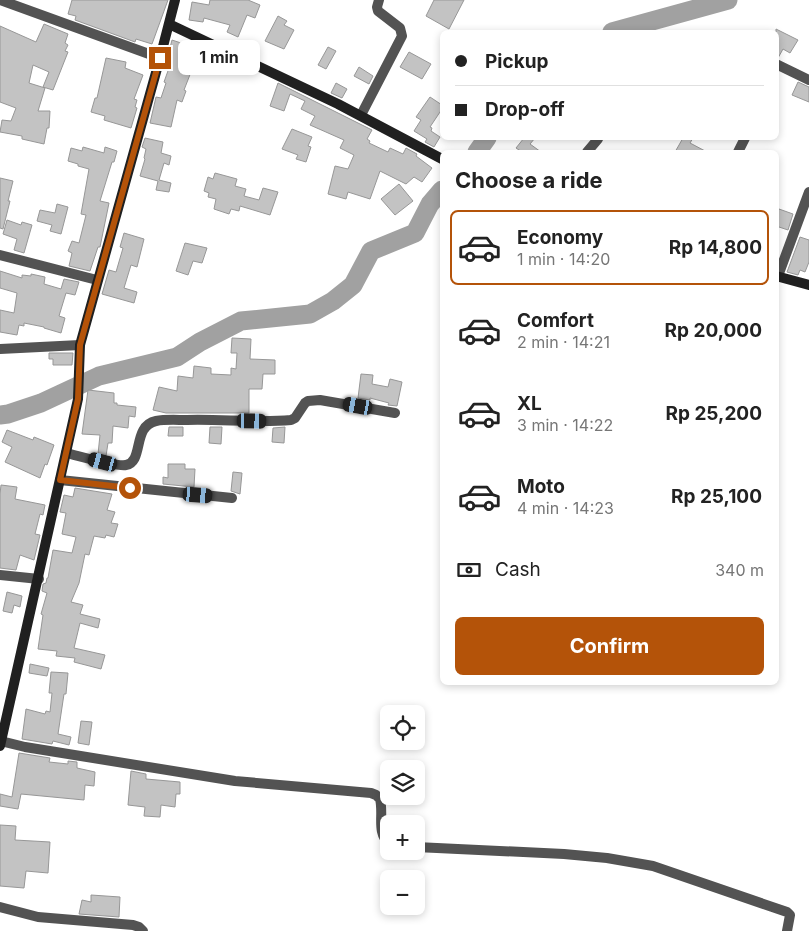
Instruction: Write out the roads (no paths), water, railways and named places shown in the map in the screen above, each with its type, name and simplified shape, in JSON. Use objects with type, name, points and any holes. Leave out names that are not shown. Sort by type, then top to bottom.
[{"type":"street","points":[[0,0],[160,58]]},
{"type":"street","points":[[175,0],[80,345],[78,399],[1,744],[235,781],[371,793],[380,799],[381,815]]},
{"type":"street","points":[[362,115],[402,36],[400,28],[378,11],[379,0]]},
{"type":"street","points":[[169,24],[362,115],[440,158]]},
{"type":"street","points":[[779,65],[809,80]]},
{"type":"street","points":[[590,150],[597,140]]},
{"type":"street","points":[[779,271],[809,192]]},
{"type":"street","points":[[0,255],[97,280]]},
{"type":"street","points":[[779,277],[809,285]]},
{"type":"street","points":[[0,349],[80,345]]},
{"type":"street","points":[[66,453],[126,465],[134,459],[143,429],[154,422],[291,420],[295,418],[304,403],[314,400],[395,413]]},
{"type":"street","points":[[60,480],[232,498]]},
{"type":"street","points":[[0,575],[39,578]]},
{"type":"street","points":[[425,847],[564,854],[607,858],[652,866],[787,912],[790,915],[787,931]]},
{"type":"street","points":[[0,907],[38,917],[139,926],[143,931]]},
{"type":"waterway","points":[[619,30],[728,0]]},
{"type":"waterway","points":[[478,150],[486,140]]},
{"type":"waterway","points":[[0,415],[41,403],[99,376],[177,357],[200,342],[241,321],[310,314],[333,301],[353,285],[371,251],[415,233],[430,204],[440,192]]}]
